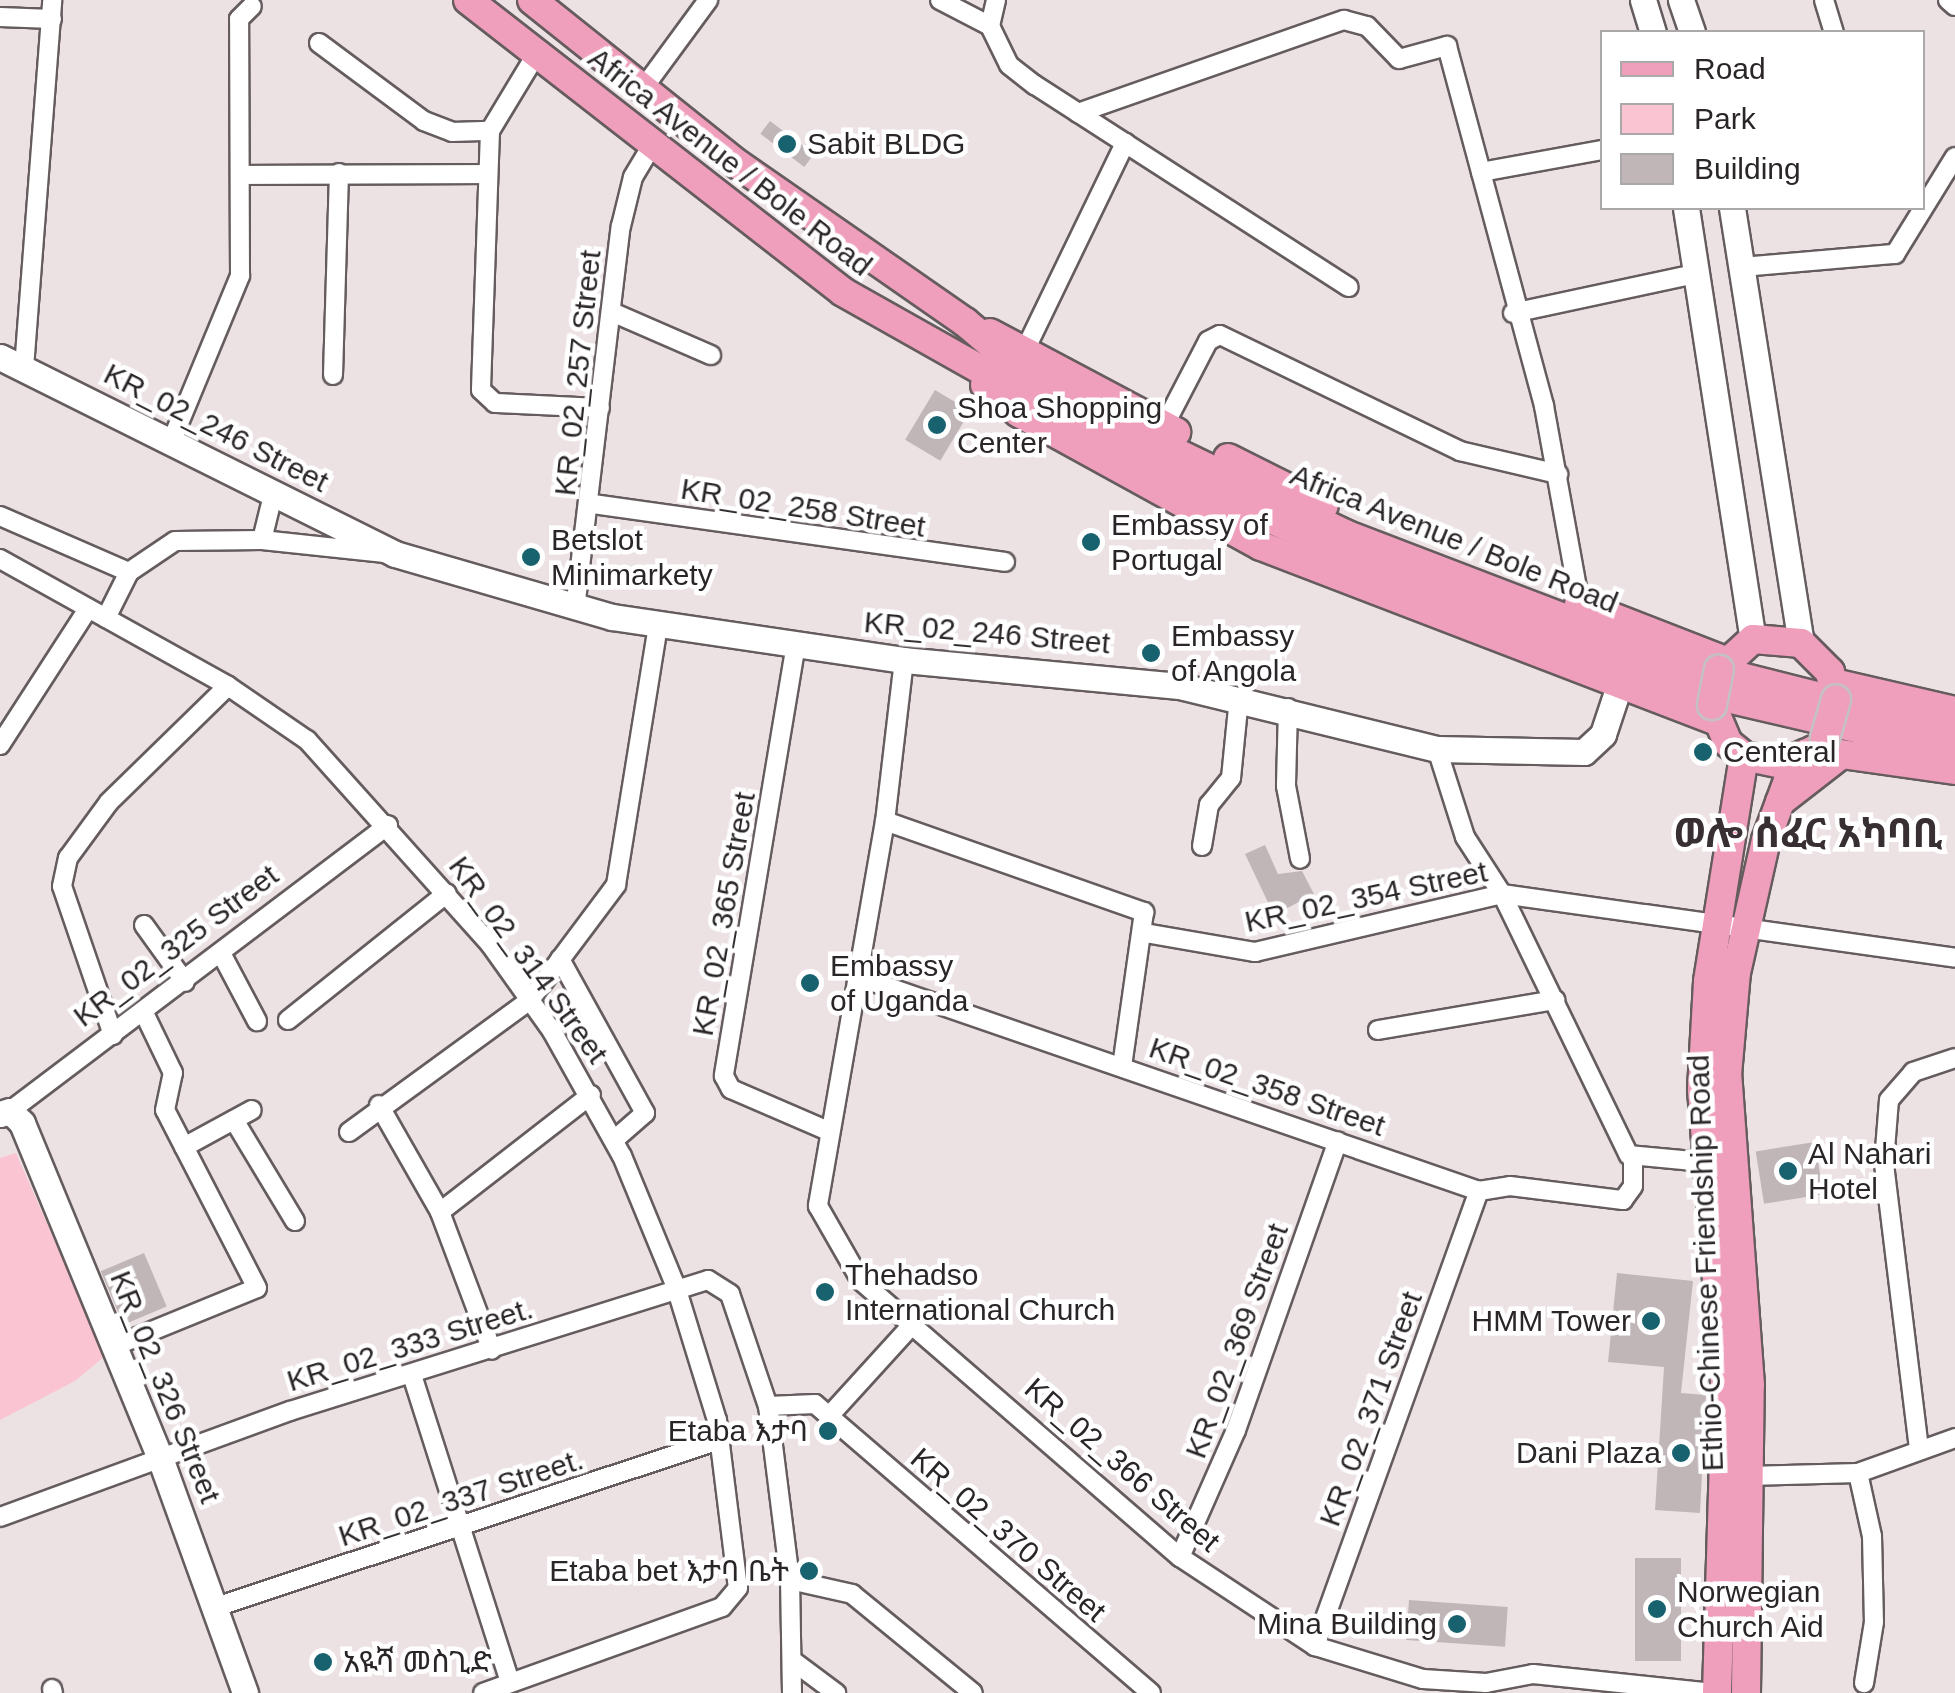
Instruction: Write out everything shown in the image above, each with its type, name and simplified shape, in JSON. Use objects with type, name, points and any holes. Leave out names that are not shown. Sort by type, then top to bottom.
[{"type":"main road","name":"Africa Avenue / Bole Road","points":[[468,0],[651,147],[842,292],[961,364],[1214,497],[1423,588],[1710,694],[1955,751]]},
{"type":"main road","name":"Africa Avenue / Bole Road","points":[[548,5],[642,90],[965,322],[1031,378],[1345,534],[1674,660],[1955,732]]},
{"type":"main road","name":"Africa Avenue / Bole Road","points":[[965,322],[1026,348],[1164,426],[1373,527],[1580,604],[1722,666]]},
{"type":"main road","name":"Africa Avenue / Bole Road","points":[[961,364],[1018,413],[1262,546],[1620,684],[1704,711]]},
{"type":"main road","points":[[1742,785],[1704,720],[1704,711],[1722,666],[1753,639],[1801,644],[1835,692],[1955,711]]},
{"type":"main road","points":[[1807,764],[1835,692]]},
{"type":"main road","points":[[1704,711],[1744,756],[1807,764],[1955,770]]},
{"type":"main road","name":"Ethio-Chinese Friendship Road","points":[[1744,756],[1727,1075],[1750,1385],[1746,1693]]},
{"type":"main road","name":"Ethio-Chinese Friendship Road","points":[[1715,1693],[1726,1395],[1703,1162],[1708,982],[1807,764]]},
{"type":"street","points":[[642,90],[708,0]]},
{"type":"street","points":[[940,0],[990,26],[1009,65],[1349,287]]},
{"type":"street","points":[[990,26],[996,0]]},
{"type":"street","points":[[1643,0],[1652,30]]},
{"type":"street","points":[[1680,0],[1691,30]]},
{"type":"street","points":[[1824,0],[1833,30]]},
{"type":"street","points":[[1948,0],[1955,6]]},
{"type":"street","points":[[172,440],[240,276],[238,19],[252,6]]},
{"type":"street","points":[[0,18],[52,10],[24,368]]},
{"type":"street","points":[[1078,113],[1356,20],[1399,59],[1447,46],[1558,474],[1580,604]]},
{"type":"street","points":[[319,43],[424,121],[452,132],[490,131]]},
{"type":"street","points":[[537,53],[490,131],[481,390],[495,403],[600,408]]},
{"type":"street","points":[[1026,348],[1125,144]]},
{"type":"street","name":"KR_02_257 Street","points":[[576,609],[593,504],[600,408],[629,193],[651,147]]},
{"type":"street","points":[[1481,172],[1600,150]]},
{"type":"street","points":[[1926,204],[1955,157]]},
{"type":"street","points":[[332,375],[339,173]]},
{"type":"street","points":[[240,175],[488,174]]},
{"type":"street","points":[[1686,210],[1753,639]]},
{"type":"street","points":[[1732,210],[1801,644]]},
{"type":"street","points":[[1742,266],[1889,256],[1922,210]]},
{"type":"street","points":[[1514,313],[1695,274]]},
{"type":"street","points":[[612,312],[711,355]]},
{"type":"street","points":[[1164,426],[1208,340],[1220,335],[1460,451],[1558,474]]},
{"type":"street","name":"KR_02_246 Street","points":[[0,357],[395,554],[576,609],[904,660],[1140,680],[1288,708],[1436,749],[1584,752],[1603,734],[1620,684]]},
{"type":"street","points":[[262,540],[274,491]]},
{"type":"street","name":"KR_02_258 Street","points":[[593,504],[1005,562]]},
{"type":"street","points":[[0,516],[129,572]]},
{"type":"street","points":[[106,618],[129,572],[175,540],[262,540],[395,554]]},
{"type":"street","name":"KR_02_314 Street","points":[[0,559],[228,686],[307,740],[447,893],[530,1000],[591,1095],[614,1140],[676,1287],[722,1439],[738,1588],[722,1607],[510,1683]]},
{"type":"street","points":[[0,745],[88,608]]},
{"type":"street","points":[[349,1132],[379,1105],[530,1000],[616,885],[658,624]]},
{"type":"street","name":"KR_02_365 Street","points":[[796,644],[724,1076],[731,1088],[828,1131]]},
{"type":"street","points":[[828,1131],[885,821],[904,660]]},
{"type":"street","points":[[114,1035],[62,886],[68,858],[109,802],[228,686]]},
{"type":"street","points":[[1202,846],[1209,805],[1231,778],[1239,698]]},
{"type":"street","points":[[1288,708],[1286,786],[1300,859]]},
{"type":"street","points":[[1436,749],[1464,837],[1502,894],[1633,1159],[1703,1162]]},
{"type":"street","points":[[885,821],[1139,908],[1146,933],[1122,1066]]},
{"type":"street","name":"KR_02_325 Street","points":[[5,1112],[222,955],[388,825]]},
{"type":"street","points":[[288,1020],[447,893]]},
{"type":"street","name":"KR_02_354 Street","points":[[1146,933],[1255,952],[1502,894],[1732,930],[1955,958]]},
{"type":"street","points":[[144,926],[185,982]]},
{"type":"street","points":[[222,955],[257,1021]]},
{"type":"street","points":[[560,960],[645,1113],[614,1140]]},
{"type":"street","name":"KR_02_358 Street","points":[[856,976],[1479,1191],[1510,1186],[1624,1200],[1633,1186],[1633,1159]]},
{"type":"street","points":[[1378,1030],[1555,1000]]},
{"type":"street","points":[[115,1346],[257,1288],[163,1102],[171,1065],[144,1013]]},
{"type":"street","points":[[1919,1449],[1884,1162],[1889,1100],[1913,1072],[1955,1058]]},
{"type":"street","points":[[440,1212],[591,1095]]},
{"type":"street","points":[[379,1105],[440,1212],[492,1350]]},
{"type":"street","points":[[184,1147],[252,1110]]},
{"type":"street","name":"KR_02_326 Street","points":[[5,1112],[115,1346],[245,1693]]},
{"type":"street","points":[[234,1120],[295,1221]]},
{"type":"street","name":"KR_02_366 Street","points":[[828,1131],[818,1206],[860,1280],[910,1327],[992,1387],[1180,1556],[1315,1646],[1447,1687],[1488,1688],[1533,1674],[1715,1693]]},
{"type":"street","name":"KR_02_369 Street","points":[[1180,1556],[1236,1430],[1338,1141]]},
{"type":"street","name":"KR_02_371 Street","points":[[1315,1646],[1479,1191]]},
{"type":"street","points":[[676,1287],[708,1280],[730,1294],[768,1406],[790,1580],[792,1693]]},
{"type":"street","name":"KR_02_333 Street.","points":[[0,1517],[159,1455],[492,1350],[676,1287]]},
{"type":"street","points":[[768,1406],[815,1404],[830,1415],[910,1327]]},
{"type":"street","points":[[412,1375],[458,1530],[510,1683],[483,1693]]},
{"type":"street","name":"KR_02_370 Street","points":[[830,1415],[1152,1693]]},
{"type":"street","points":[[1748,1476],[1858,1473],[1955,1438]]},
{"type":"street","name":"KR_02_337 Street.","points":[[216,1608],[722,1439]]},
{"type":"street","points":[[1858,1473],[1872,1536],[1874,1622],[1864,1683]]},
{"type":"street","points":[[790,1580],[852,1594],[973,1693]]},
{"type":"street","points":[[792,1660],[836,1693]]},
{"type":"green space","points":[[16,1153],[105,1356],[75,1381],[0,1420],[0,1158]]},
{"type":"building","name":"Sabit BLDG","points":[[770,121],[814,154],[804,167],[760,134]]},
{"type":"building","name":"Shoa Shopping Center","points":[[935,390],[970,411],[940,461],[905,440]]},
{"type":"building","points":[[1265,845],[1278,874],[1302,871],[1314,894],[1274,915],[1245,854]]},
{"type":"building","name":"Al Nahari Hotel","points":[[1815,1142],[1823,1194],[1764,1204],[1756,1151]]},
{"type":"building","points":[[144,1253],[167,1306],[123,1325],[101,1271]]},
{"type":"building","points":[[1617,1273],[1693,1281],[1681,1393],[1706,1395],[1700,1513],[1655,1510],[1664,1367],[1608,1362]]},
{"type":"building","name":"Norwegian Church Aid","points":[[1635,1558],[1681,1558],[1681,1661],[1635,1661]]},
{"type":"building","name":"Mina Building","points":[[1409,1600],[1508,1607],[1505,1647],[1406,1640]]},
{"type":"place","name":"Sabit BLDG","points":[[787,144]]},
{"type":"place","name":"Shoa Shopping Center","points":[[937,425]]},
{"type":"place","name":"Embassy of Portugal","points":[[1091,542]]},
{"type":"place","name":"Betslot Minimarkety","points":[[531,557]]},
{"type":"place","name":"Embassy of Angola","points":[[1151,653]]},
{"type":"place","name":"Centeral","points":[[1703,752]]},
{"type":"place","name":"Embassy of Uganda","points":[[810,983]]},
{"type":"place","name":"Al Nahari Hotel","points":[[1788,1171]]},
{"type":"place","name":"Thehadso International Church","points":[[825,1292]]},
{"type":"place","name":"HMM Tower","points":[[1651,1321]]},
{"type":"place","name":"Etaba እታባ","points":[[828,1431]]},
{"type":"place","name":"Dani Plaza","points":[[1681,1453]]},
{"type":"place","name":"Etaba bet እታባ ቤት","points":[[809,1571]]},
{"type":"place","name":"Norwegian Church Aid","points":[[1657,1609]]},
{"type":"place","name":"Mina Building","points":[[1457,1624]]},
{"type":"place","name":"አዪሻ መስጊድ","points":[[323,1662]]},
{"type":"district","name":"ወሎ ሰፈር አካባቢ","points":[[1808,833]]}]
